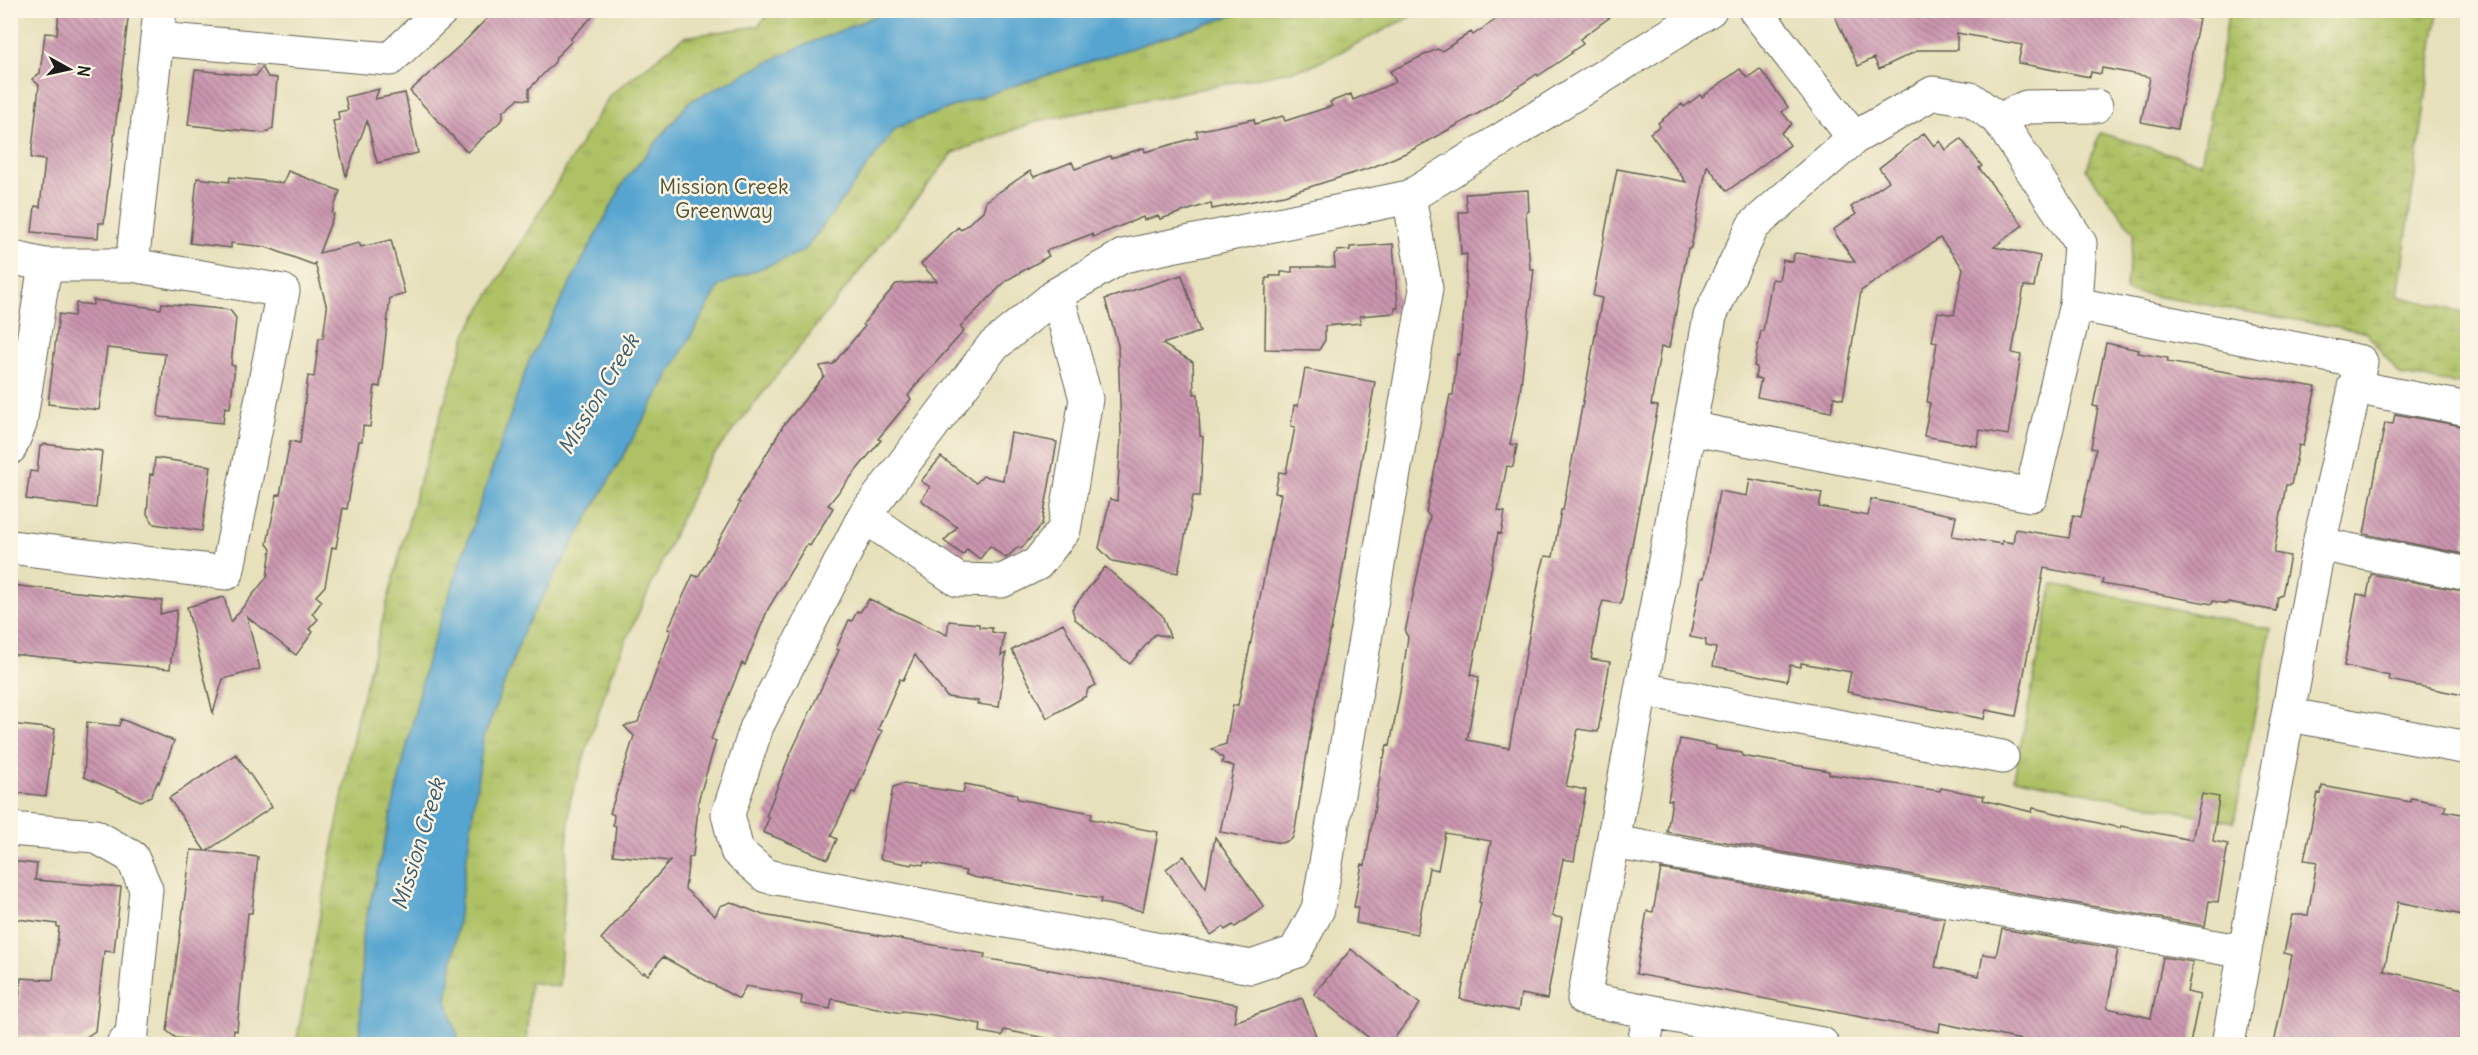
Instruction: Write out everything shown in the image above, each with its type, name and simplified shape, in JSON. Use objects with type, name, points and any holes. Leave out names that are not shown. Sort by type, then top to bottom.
[{"type":"street","points":[[132,265],[158,25],[390,59],[442,10]]},
{"type":"street","points":[[1409,197],[1426,290],[1318,909],[1295,952],[1251,967],[766,876],[737,851],[728,814],[757,726],[864,516],[992,347],[1057,294],[1123,256],[1409,197],[1710,10]]},
{"type":"street","points":[[1755,10],[1854,138]]},
{"type":"street","points":[[1689,428],[2031,495],[2076,304],[2080,243],[1999,120],[1971,99],[1933,93],[1854,138],[1753,226],[1710,316],[1689,428],[1584,999],[1808,1043]]},
{"type":"street","points":[[1999,120],[2026,107],[2096,106]]},
{"type":"street","points":[[10,257],[45,266],[132,265],[283,291],[226,573],[10,547]]},
{"type":"street","points":[[10,448],[20,424],[45,266]]},
{"type":"street","points":[[864,516],[958,580],[1002,581],[1037,564],[1064,530],[1086,399],[1057,294]]},
{"type":"street","points":[[2076,304],[2361,362],[2319,544],[2290,715],[2228,1044]]},
{"type":"street","points":[[2354,387],[2468,409]]},
{"type":"street","points":[[2319,544],[2468,574]]},
{"type":"street","points":[[1641,689],[2002,757]]},
{"type":"street","points":[[2290,715],[2468,748]]},
{"type":"street","points":[[10,829],[95,836],[132,857],[146,889],[132,1034],[123,1044]]},
{"type":"street","points":[[1613,842],[2245,952]]},
{"type":"street","points":[[1644,1044],[1650,1012]]},
{"type":"green space","name":"Mission Creek Greenway","points":[[772,11],[1422,11],[1310,67],[1038,121],[953,153],[705,466],[611,674],[570,801],[559,987],[530,982],[526,1044],[296,1044],[357,717],[416,493],[467,332],[610,95],[684,37],[758,26]]},
{"type":"green space","points":[[2229,11],[2438,11],[2398,296],[2467,313],[2467,385],[2400,375],[2366,332],[2125,291],[2134,232],[2086,170],[2100,133],[2201,163]]},
{"type":"green space","points":[[2053,584],[2271,629],[2234,822],[2014,778]]},
{"type":"water","name":"Mission Creek","points":[[888,11],[1247,11],[976,98],[896,128],[804,251],[720,285],[525,628],[483,740],[447,1001],[460,1044],[360,1044],[362,937],[427,661],[528,363],[625,180],[689,102],[788,52]]},
{"type":"building","points":[[59,10],[129,10],[104,223],[99,223],[98,238],[32,232],[35,206],[40,207],[45,160],[31,158],[39,85],[32,79],[40,73],[45,33],[57,34]]},
{"type":"building","points":[[495,10],[599,10],[570,39],[572,41],[556,57],[555,62],[529,89],[529,100],[518,99],[503,112],[503,119],[467,152],[410,91]]},
{"type":"building","points":[[1510,10],[1620,10],[1580,39],[1583,44],[1572,53],[1538,76],[1537,74],[1479,113],[1410,151],[1373,167],[1284,195],[1212,209],[1211,203],[1160,219],[1158,216],[1144,220],[1143,217],[1093,237],[1092,234],[1046,251],[1049,256],[1007,280],[960,327],[964,331],[915,386],[908,396],[911,399],[828,505],[833,508],[810,546],[807,544],[768,609],[745,665],[742,663],[711,739],[716,741],[699,798],[693,856],[689,858],[685,889],[715,916],[720,906],[731,902],[763,915],[985,954],[984,958],[1237,1004],[1234,1022],[1302,998],[1319,1044],[1050,1044],[1051,1039],[1004,1030],[1002,1036],[980,1032],[981,1024],[934,1015],[902,1011],[901,1013],[832,999],[830,1009],[801,1004],[802,996],[746,986],[739,999],[663,957],[648,975],[644,972],[643,974],[601,939],[670,861],[613,855],[616,826],[613,825],[614,815],[610,813],[634,736],[624,726],[638,722],[671,630],[668,629],[693,575],[698,577],[740,503],[738,502],[783,426],[824,376],[820,366],[833,364],[896,284],[937,281],[921,264],[958,227],[961,230],[983,211],[986,201],[1030,171],[1034,177],[1072,162],[1075,169],[1110,156],[1111,158],[1144,148],[1145,152],[1198,137],[1196,131],[1254,119],[1255,124],[1283,116],[1285,121],[1332,106],[1330,102],[1351,94],[1353,100],[1396,82],[1390,71],[1437,49],[1442,51],[1471,32],[1473,35]]},
{"type":"building","points":[[1832,10],[2186,10],[2185,16],[2199,19],[2177,129],[2141,122],[2150,77],[2102,68],[2101,74],[2091,72],[2090,77],[2018,63],[2022,45],[1957,33],[1957,50],[1919,50],[1879,69],[1874,58],[1858,66]]},
{"type":"building","points":[[262,67],[268,77],[277,78],[273,128],[265,133],[188,125],[195,70],[256,76]]},
{"type":"building","points":[[1740,69],[1747,78],[1760,69],[1788,107],[1782,112],[1792,124],[1781,133],[1790,145],[1727,191],[1707,165],[1669,348],[1661,347],[1651,405],[1658,406],[1621,604],[1603,601],[1600,611],[1591,659],[1610,662],[1598,732],[1578,729],[1566,786],[1586,790],[1574,861],[1563,859],[1552,916],[1562,918],[1547,999],[1521,994],[1518,1011],[1460,999],[1481,903],[1479,902],[1491,841],[1445,833],[1438,870],[1429,868],[1417,934],[1356,923],[1358,907],[1354,907],[1362,864],[1365,865],[1383,758],[1387,745],[1390,746],[1408,637],[1405,632],[1430,517],[1426,512],[1450,395],[1453,395],[1465,303],[1467,254],[1461,255],[1459,212],[1467,212],[1465,194],[1528,190],[1529,211],[1526,212],[1530,269],[1534,269],[1520,393],[1510,444],[1517,445],[1513,467],[1507,466],[1498,511],[1505,512],[1501,534],[1498,533],[1471,675],[1479,677],[1467,740],[1509,748],[1540,574],[1545,556],[1553,557],[1561,510],[1563,510],[1602,298],[1593,296],[1617,169],[1686,182],[1650,133],[1660,126],[1658,123],[1682,104],[1684,107],[1700,95],[1702,97]]},
{"type":"building","points":[[379,89],[375,99],[405,93],[418,153],[377,163],[367,121],[346,176],[333,121],[339,120],[338,112],[348,110],[345,97]]},
{"type":"building","points":[[1924,133],[1934,146],[1940,141],[1946,150],[1961,139],[1982,166],[1979,168],[2023,225],[1994,247],[2040,256],[2034,287],[2024,286],[2012,353],[2021,355],[2008,435],[1980,430],[1977,446],[1924,436],[1937,342],[1932,341],[1938,312],[1954,315],[1963,268],[1940,238],[1861,291],[1843,399],[1834,397],[1831,412],[1757,397],[1761,379],[1755,378],[1757,367],[1754,366],[1772,279],[1779,280],[1783,260],[1793,262],[1796,253],[1855,262],[1833,230],[1856,214],[1851,207],[1889,181],[1879,168]]},
{"type":"building","points":[[288,171],[340,191],[319,253],[359,243],[361,247],[391,240],[405,294],[390,298],[380,387],[375,386],[370,427],[363,426],[362,441],[359,441],[347,509],[343,508],[336,548],[332,547],[325,586],[316,596],[322,601],[312,614],[318,619],[309,629],[313,632],[296,655],[247,617],[260,669],[223,679],[213,713],[187,607],[224,597],[231,622],[267,577],[271,549],[267,544],[277,494],[280,495],[290,441],[300,443],[308,376],[314,377],[319,338],[323,338],[327,308],[315,263],[314,265],[266,247],[231,243],[231,248],[190,243],[197,178],[229,182],[230,177],[283,183]]},
{"type":"building","points":[[1393,244],[1398,308],[1395,308],[1395,313],[1360,316],[1361,323],[1325,326],[1325,340],[1319,350],[1265,349],[1266,278],[1281,276],[1281,272],[1292,272],[1292,267],[1335,267],[1334,254],[1337,251],[1350,250],[1350,247]]},
{"type":"building","points":[[1182,275],[1200,332],[1162,344],[1193,362],[1194,394],[1198,394],[1200,436],[1203,437],[1200,496],[1193,496],[1178,573],[1112,561],[1099,548],[1110,499],[1117,501],[1121,434],[1118,345],[1105,299]]},
{"type":"building","points":[[93,300],[161,309],[162,303],[230,310],[236,318],[231,365],[235,366],[230,408],[225,407],[223,423],[158,415],[165,354],[107,348],[99,410],[48,404],[59,314],[74,316],[76,303],[93,305]]},
{"type":"building","points":[[2106,343],[2139,350],[2138,353],[2168,358],[2167,362],[2316,387],[2303,446],[2299,445],[2291,485],[2286,485],[2274,553],[2290,556],[2282,595],[2278,597],[2276,611],[2228,602],[2228,604],[2213,601],[2212,604],[2102,584],[2103,579],[2044,568],[2016,716],[1986,710],[1984,719],[1847,692],[1851,672],[1801,663],[1801,667],[1790,665],[1787,681],[1713,666],[1716,648],[1705,646],[1706,640],[1690,637],[1701,578],[1704,578],[1719,491],[1747,496],[1750,479],[1822,493],[1819,507],[1868,516],[1871,499],[1956,516],[1952,536],[2002,544],[2002,541],[2013,543],[2015,529],[2069,538],[2073,515],[2081,517],[2096,449],[2091,448],[2098,407],[2093,406]]},
{"type":"building","points":[[1305,369],[1375,382],[1340,585],[1310,734],[1295,830],[1292,839],[1282,843],[1220,832],[1234,766],[1222,763],[1223,758],[1212,749],[1226,744],[1233,705],[1238,705],[1281,494],[1275,493],[1279,472],[1286,473],[1295,427],[1291,426],[1294,405],[1298,406]]},
{"type":"building","points":[[2395,414],[2468,427],[2468,528],[2463,554],[2364,534],[2385,423],[2393,424]]},
{"type":"building","points":[[1011,433],[1057,442],[1042,524],[1022,548],[1018,547],[1006,558],[990,546],[980,559],[967,549],[963,555],[944,541],[957,527],[921,500],[930,487],[921,481],[941,457],[976,483],[983,476],[1003,480]]},
{"type":"building","points":[[43,444],[102,451],[96,508],[26,499],[30,471],[37,472],[40,446]]},
{"type":"building","points":[[155,458],[211,466],[202,531],[154,524],[147,514],[150,474],[153,475]]},
{"type":"building","points":[[1105,567],[1162,615],[1170,637],[1155,634],[1130,664],[1075,619],[1072,609]]},
{"type":"building","points":[[2371,574],[2468,592],[2468,696],[2389,680],[2390,676],[2344,666],[2357,594],[2367,596]]},
{"type":"building","points":[[10,585],[162,601],[160,614],[177,610],[170,669],[10,654]]},
{"type":"building","points":[[869,599],[947,635],[949,621],[979,624],[979,627],[992,628],[992,632],[1004,634],[1001,656],[1006,653],[999,707],[977,704],[978,701],[947,697],[915,655],[903,680],[900,679],[878,729],[882,731],[855,793],[852,792],[831,836],[837,839],[828,859],[763,832],[769,818],[766,816],[789,757],[839,650],[836,649],[849,620],[852,621],[857,611],[860,612]]},
{"type":"building","points":[[1063,623],[1096,685],[1088,689],[1086,696],[1047,718],[1012,650]]},
{"type":"building","points":[[121,719],[174,741],[159,783],[158,781],[151,796],[141,801],[84,777],[87,722],[119,726]]},
{"type":"building","points":[[10,724],[55,729],[46,796],[10,792]]},
{"type":"building","points":[[1680,739],[1716,746],[1716,749],[1742,753],[1742,756],[1829,771],[1829,774],[1940,791],[1941,788],[1984,796],[1983,800],[2032,812],[2033,808],[2120,828],[2121,826],[2192,840],[2202,794],[2219,797],[2213,841],[2228,844],[2218,902],[2209,901],[2205,926],[1667,832],[1672,800],[1668,800]]},
{"type":"building","points":[[236,754],[272,807],[207,851],[258,857],[252,913],[248,913],[237,1031],[234,1030],[232,1044],[176,1038],[167,1031],[191,850],[205,851],[169,798]]},
{"type":"building","points":[[903,784],[963,793],[965,784],[1016,794],[1018,799],[1092,813],[1091,819],[1158,832],[1143,911],[1100,903],[1101,899],[973,877],[965,874],[966,871],[924,862],[923,865],[913,863],[912,865],[880,859],[893,787]]},
{"type":"building","points":[[2322,786],[2410,802],[2411,798],[2446,805],[2444,811],[2468,815],[2468,916],[2398,902],[2384,971],[2468,990],[2468,1044],[2274,1044],[2292,955],[2284,953],[2292,915],[2308,915],[2317,862],[2304,860],[2318,793],[2321,794]]},
{"type":"building","points":[[1215,837],[1264,907],[1235,927],[1233,925],[1225,930],[1223,927],[1211,935],[1166,869],[1184,856],[1206,888]]},
{"type":"building","points":[[10,861],[37,864],[35,880],[121,887],[114,952],[104,951],[95,1031],[80,1041],[16,1035],[21,978],[53,980],[59,927],[57,924],[10,918]]},
{"type":"building","points":[[1661,869],[1945,919],[1935,967],[1979,976],[1983,954],[1996,956],[2002,929],[2118,949],[2107,1008],[2151,1018],[2163,957],[2193,962],[2187,992],[2200,995],[2190,1044],[2040,1044],[1940,1023],[1939,1032],[1636,974],[1647,911],[1653,912]]},
{"type":"building","points":[[1351,949],[1420,1004],[1390,1044],[1377,1044],[1314,994]]},
{"type":"waterway","points":[[354,1044],[353,1042],[368,1032]]}]
